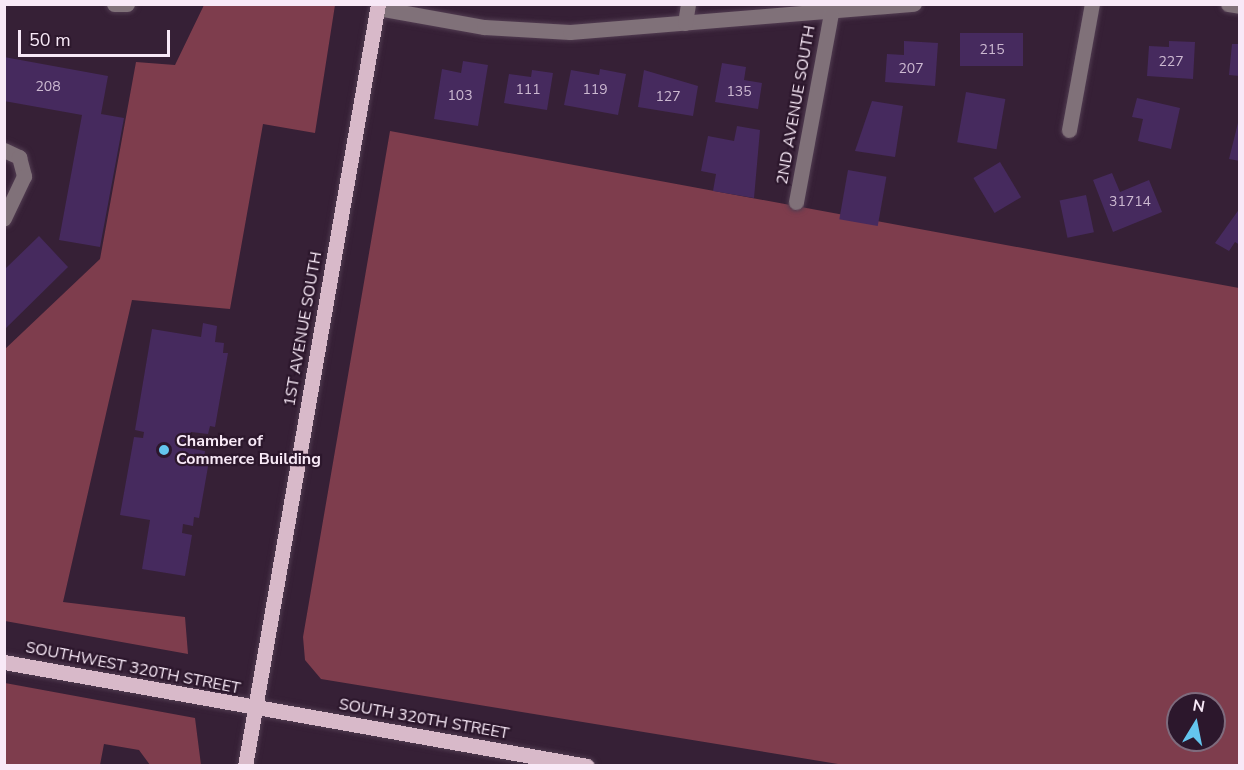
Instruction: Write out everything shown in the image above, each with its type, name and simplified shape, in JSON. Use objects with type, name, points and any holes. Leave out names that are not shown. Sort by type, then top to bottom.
[{"type":"main road","name":"1ST AVENUE SOUTH","points":[[245,765],[378,6]]},
{"type":"main road","name":"SOUTHWEST 320TH STREET","points":[[4,662],[255,709]]},
{"type":"main road","name":"SOUTH 320TH STREET","points":[[255,709],[587,765]]},
{"type":"street","points":[[114,4],[127,4]]},
{"type":"street","points":[[685,23],[688,4]]},
{"type":"street","points":[[378,6],[484,27],[570,32],[831,14],[914,4]]},
{"type":"street","points":[[1069,130],[1092,4]]},
{"type":"street","points":[[1227,4],[1239,6]]},
{"type":"street","name":"2ND AVENUE SOUTH","points":[[796,202],[831,14]]},
{"type":"street","points":[[4,150],[19,157],[24,176],[4,218]]},
{"type":"shaded area","points":[[204,5],[335,5],[315,133],[263,124],[230,309],[132,300],[63,602],[185,617],[188,654],[5,621],[4,350],[100,259],[136,62],[175,65]]},
{"type":"shaded area","points":[[390,131],[1239,288],[1239,765],[844,765],[321,679],[305,660],[303,637]]},
{"type":"shaded area","points":[[5,683],[195,718],[201,765],[150,765],[139,750],[104,744],[100,765],[5,765]]},
{"type":"building","points":[[960,33],[1023,33],[1023,66],[960,66]]},
{"type":"building","points":[[904,41],[938,43],[935,86],[885,82],[887,54],[904,55]]},
{"type":"building","points":[[1169,41],[1195,42],[1193,79],[1147,76],[1149,46],[1169,47]]},
{"type":"building","points":[[1232,44],[1240,44],[1240,76],[1229,75]]},
{"type":"building","points":[[4,57],[108,76],[101,114],[124,118],[100,247],[59,240],[82,115],[4,101]]},
{"type":"building","points":[[463,61],[488,65],[478,126],[434,119],[442,69],[461,73]]},
{"type":"building","points":[[722,63],[746,67],[744,80],[762,83],[758,109],[715,102]]},
{"type":"building","points":[[600,69],[626,74],[618,115],[564,105],[571,70],[599,75]]},
{"type":"building","points":[[532,70],[553,73],[547,110],[504,103],[509,74],[531,77]]},
{"type":"building","points":[[644,70],[698,86],[693,116],[638,107]]},
{"type":"building","points":[[966,92],[1005,99],[997,149],[957,142]]},
{"type":"building","points":[[1137,98],[1180,108],[1171,149],[1138,141],[1143,119],[1132,117]]},
{"type":"building","points":[[872,101],[903,106],[895,157],[855,151]]},
{"type":"building","points":[[1240,119],[1240,161],[1229,159]]},
{"type":"building","points":[[737,126],[760,130],[754,198],[713,191],[716,174],[701,171],[708,136],[734,141]]},
{"type":"building","points":[[1000,162],[1021,197],[995,213],[973,178]]},
{"type":"building","points":[[848,170],[886,177],[878,226],[839,219]]},
{"type":"building","points":[[1112,173],[1120,192],[1149,180],[1162,212],[1113,232],[1093,180]]},
{"type":"building","points":[[1086,195],[1094,232],[1067,238],[1060,201]]},
{"type":"building","points":[[1240,208],[1240,245],[1235,242],[1229,251],[1215,243]]},
{"type":"building","points":[[39,236],[68,267],[4,330],[4,270]]},
{"type":"building","name":"Chamber of Commerce Building","points":[[203,323],[217,326],[215,342],[224,343],[223,353],[228,353],[215,427],[210,426],[208,434],[191,432],[188,448],[205,451],[204,460],[209,461],[199,518],[194,517],[193,526],[183,524],[182,533],[192,535],[185,576],[142,569],[150,520],[120,515],[134,437],[143,438],[144,432],[135,430],[152,329],[201,337]]},
{"type":"place","name":"Chamber of Commerce Building","points":[[164,450]]}]
